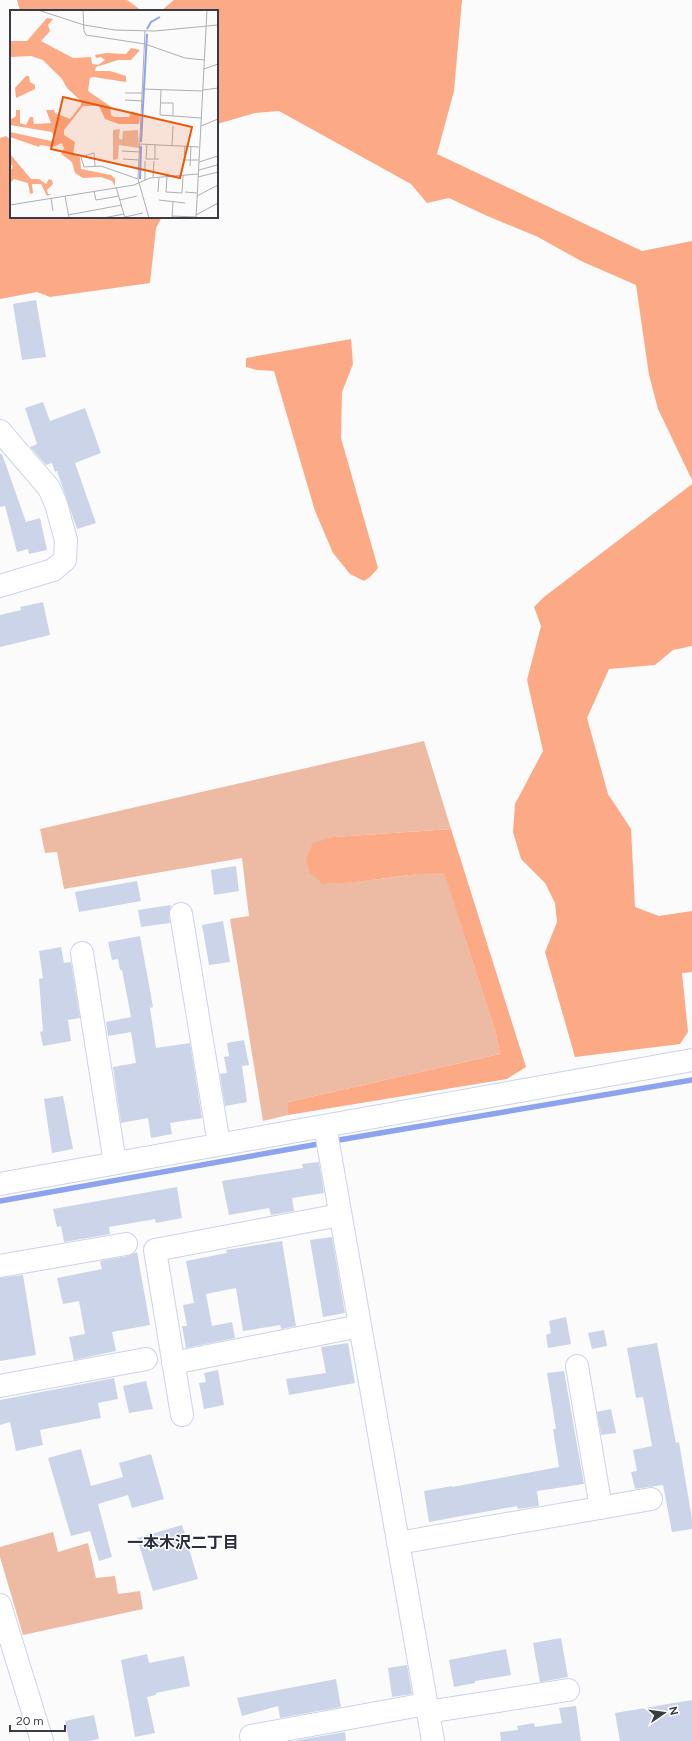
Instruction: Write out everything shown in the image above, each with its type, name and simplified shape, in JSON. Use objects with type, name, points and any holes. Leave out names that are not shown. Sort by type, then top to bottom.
[{"type":"street","points":[[0,431],[49,488],[56,504],[66,540],[65,560],[54,570],[0,586]]},
{"type":"street","points":[[181,914],[219,1144]]},
{"type":"street","points":[[82,953],[115,1163]]},
{"type":"street","points":[[0,1184],[219,1144],[327,1138],[692,1060]]},
{"type":"street","points":[[327,1138],[433,1741]]},
{"type":"street","points":[[182,1415],[155,1250],[340,1215]]},
{"type":"street","points":[[0,1266],[126,1244]]},
{"type":"street","points":[[173,1363],[360,1326]]},
{"type":"street","points":[[0,1386],[146,1359]]},
{"type":"street","points":[[576,1366],[600,1508]]},
{"type":"street","points":[[398,1543],[651,1500]]},
{"type":"street","points":[[0,1606],[42,1741]]},
{"type":"street","points":[[252,1741],[252,1736],[427,1708],[568,1690]]},
{"type":"shaded area","points":[[17,0],[127,0],[141,10],[20,10]]},
{"type":"shaded area","points":[[174,0],[462,0],[454,91],[437,154],[642,251],[692,241],[692,480],[658,409],[649,375],[636,285],[581,261],[538,237],[449,198],[427,203],[411,184],[279,111],[255,113],[218,124],[218,10],[162,10]]},
{"type":"shaded area","points":[[6,136],[10,139],[10,218],[161,218],[156,228],[150,283],[50,297],[37,292],[0,299],[0,138]]},
{"type":"shaded area","points":[[351,339],[353,364],[342,392],[341,438],[378,568],[364,581],[350,574],[333,553],[315,511],[274,371],[257,370],[246,367],[246,358]]},
{"type":"shaded area","points":[[692,484],[692,646],[673,650],[655,665],[609,669],[587,718],[608,794],[631,829],[635,907],[659,916],[692,911],[692,972],[682,973],[688,1032],[680,1044],[575,1057],[545,952],[557,922],[555,903],[545,883],[521,859],[513,832],[515,804],[543,751],[527,680],[541,626],[534,607],[544,597]]},
{"type":"shaded area","points":[[424,741],[451,829],[334,837],[323,884],[444,872],[496,1034],[500,1054],[288,1102],[288,1115],[263,1121],[230,919],[249,916],[242,858],[64,889],[57,852],[45,853],[40,829]]},
{"type":"shaded area","points":[[451,829],[526,1067],[507,1079],[288,1115],[288,1102],[500,1054],[496,1034],[444,873],[429,873],[338,884],[323,884],[310,873],[306,859],[313,843],[334,837]]},
{"type":"shaded area","points":[[53,1532],[58,1552],[88,1543],[96,1578],[115,1576],[118,1594],[140,1591],[143,1609],[23,1635],[0,1557],[0,1547]]},
{"type":"building","points":[[36,300],[46,357],[22,360],[13,304]]},
{"type":"building","points":[[43,402],[50,421],[85,408],[101,453],[75,463],[96,523],[77,529],[57,471],[55,472],[52,463],[46,465],[30,447],[37,444],[25,408]]},
{"type":"building","points":[[0,454],[2,454],[26,522],[40,518],[47,550],[29,554],[28,549],[17,552],[5,506],[0,507]]},
{"type":"building","points":[[43,602],[50,635],[0,647],[0,615],[21,610],[20,607]]},
{"type":"building","points":[[236,866],[239,891],[214,895],[211,870]]},
{"type":"building","points":[[137,881],[141,901],[79,912],[75,892]]},
{"type":"building","points":[[171,905],[169,916],[170,923],[141,927],[138,910]]},
{"type":"building","points":[[223,921],[230,962],[209,965],[202,925]]},
{"type":"building","points":[[140,936],[153,1007],[150,1008],[156,1048],[190,1043],[202,1118],[170,1123],[172,1134],[151,1138],[148,1118],[121,1123],[113,1067],[136,1063],[131,1032],[108,1036],[106,1022],[131,1017],[122,970],[120,970],[118,959],[112,960],[108,942]]},
{"type":"building","points":[[61,947],[64,963],[71,962],[80,1018],[68,1020],[71,1041],[43,1046],[40,1032],[43,1031],[39,979],[43,978],[39,951]]},
{"type":"building","points":[[244,1040],[249,1065],[242,1066],[247,1102],[225,1106],[220,1074],[227,1073],[224,1057],[229,1056],[227,1043]]},
{"type":"building","points":[[63,1096],[73,1149],[52,1153],[44,1099]]},
{"type":"building","points":[[319,1162],[324,1193],[292,1198],[294,1211],[271,1215],[269,1208],[229,1215],[222,1181],[303,1168],[302,1164]]},
{"type":"building","points":[[177,1187],[182,1218],[156,1223],[155,1219],[109,1227],[110,1234],[64,1242],[61,1226],[57,1227],[53,1209]]},
{"type":"building","points":[[332,1237],[345,1313],[323,1317],[310,1240]]},
{"type":"building","points":[[282,1241],[296,1326],[281,1329],[280,1325],[243,1331],[236,1288],[206,1294],[212,1326],[232,1322],[235,1338],[186,1348],[182,1326],[187,1326],[183,1305],[194,1303],[186,1261],[227,1253],[226,1250]]},
{"type":"building","points":[[137,1252],[150,1325],[112,1332],[116,1351],[74,1360],[69,1337],[85,1334],[79,1301],[63,1304],[57,1278],[102,1269],[100,1261],[128,1256]]},
{"type":"building","points":[[23,1275],[36,1355],[0,1361],[0,1278]]},
{"type":"building","points":[[566,1317],[571,1344],[548,1348],[546,1335],[551,1333],[549,1321]]},
{"type":"building","points":[[604,1330],[607,1346],[592,1349],[588,1333]]},
{"type":"building","points":[[348,1343],[355,1383],[289,1395],[286,1379],[326,1373],[321,1347]]},
{"type":"building","points":[[657,1343],[676,1443],[679,1442],[692,1519],[692,1529],[672,1532],[663,1485],[635,1489],[631,1472],[637,1471],[633,1450],[652,1446],[643,1397],[636,1398],[627,1348]]},
{"type":"building","points":[[218,1370],[224,1405],[204,1409],[199,1383],[206,1382],[204,1373]]},
{"type":"building","points":[[564,1371],[584,1484],[537,1491],[539,1506],[518,1509],[517,1506],[429,1522],[424,1491],[559,1467],[553,1429],[556,1429],[547,1373]]},
{"type":"building","points":[[114,1378],[118,1399],[98,1403],[101,1418],[40,1430],[43,1445],[16,1451],[10,1422],[0,1425],[0,1400]]},
{"type":"building","points":[[146,1381],[153,1409],[129,1413],[123,1386]]},
{"type":"building","points":[[611,1409],[616,1433],[601,1435],[597,1412]]},
{"type":"building","points":[[81,1449],[91,1486],[123,1477],[119,1463],[151,1454],[164,1499],[132,1508],[128,1495],[98,1504],[112,1557],[99,1561],[90,1531],[71,1536],[48,1458]]},
{"type":"building","points":[[182,1525],[198,1579],[153,1591],[137,1538]]},
{"type":"building","points":[[561,1638],[568,1677],[540,1682],[533,1643]]},
{"type":"building","points":[[506,1649],[511,1675],[475,1681],[475,1683],[454,1687],[449,1660]]},
{"type":"building","points":[[147,1654],[149,1663],[184,1656],[190,1686],[156,1693],[156,1695],[147,1697],[155,1733],[135,1737],[121,1660]]},
{"type":"building","points":[[407,1665],[412,1694],[392,1697],[388,1668]]},
{"type":"building","points":[[336,1679],[341,1707],[280,1718],[278,1706],[242,1716],[237,1698]]},
{"type":"building","points":[[692,1700],[692,1741],[620,1741],[615,1713]]},
{"type":"building","points":[[576,1706],[581,1741],[501,1741],[500,1732],[518,1730],[517,1726],[534,1723],[535,1727],[562,1723],[559,1708]]},
{"type":"building","points":[[94,1715],[99,1739],[88,1741],[69,1741],[65,1721]]},
{"type":"building","points":[[345,1732],[346,1741],[293,1741]]},
{"type":"waterway","points":[[333,1141],[692,1080]]},
{"type":"waterway","points":[[0,1201],[324,1143]]},
{"type":"district","name":"一本木沢二丁目","points":[[183,1542]]}]
